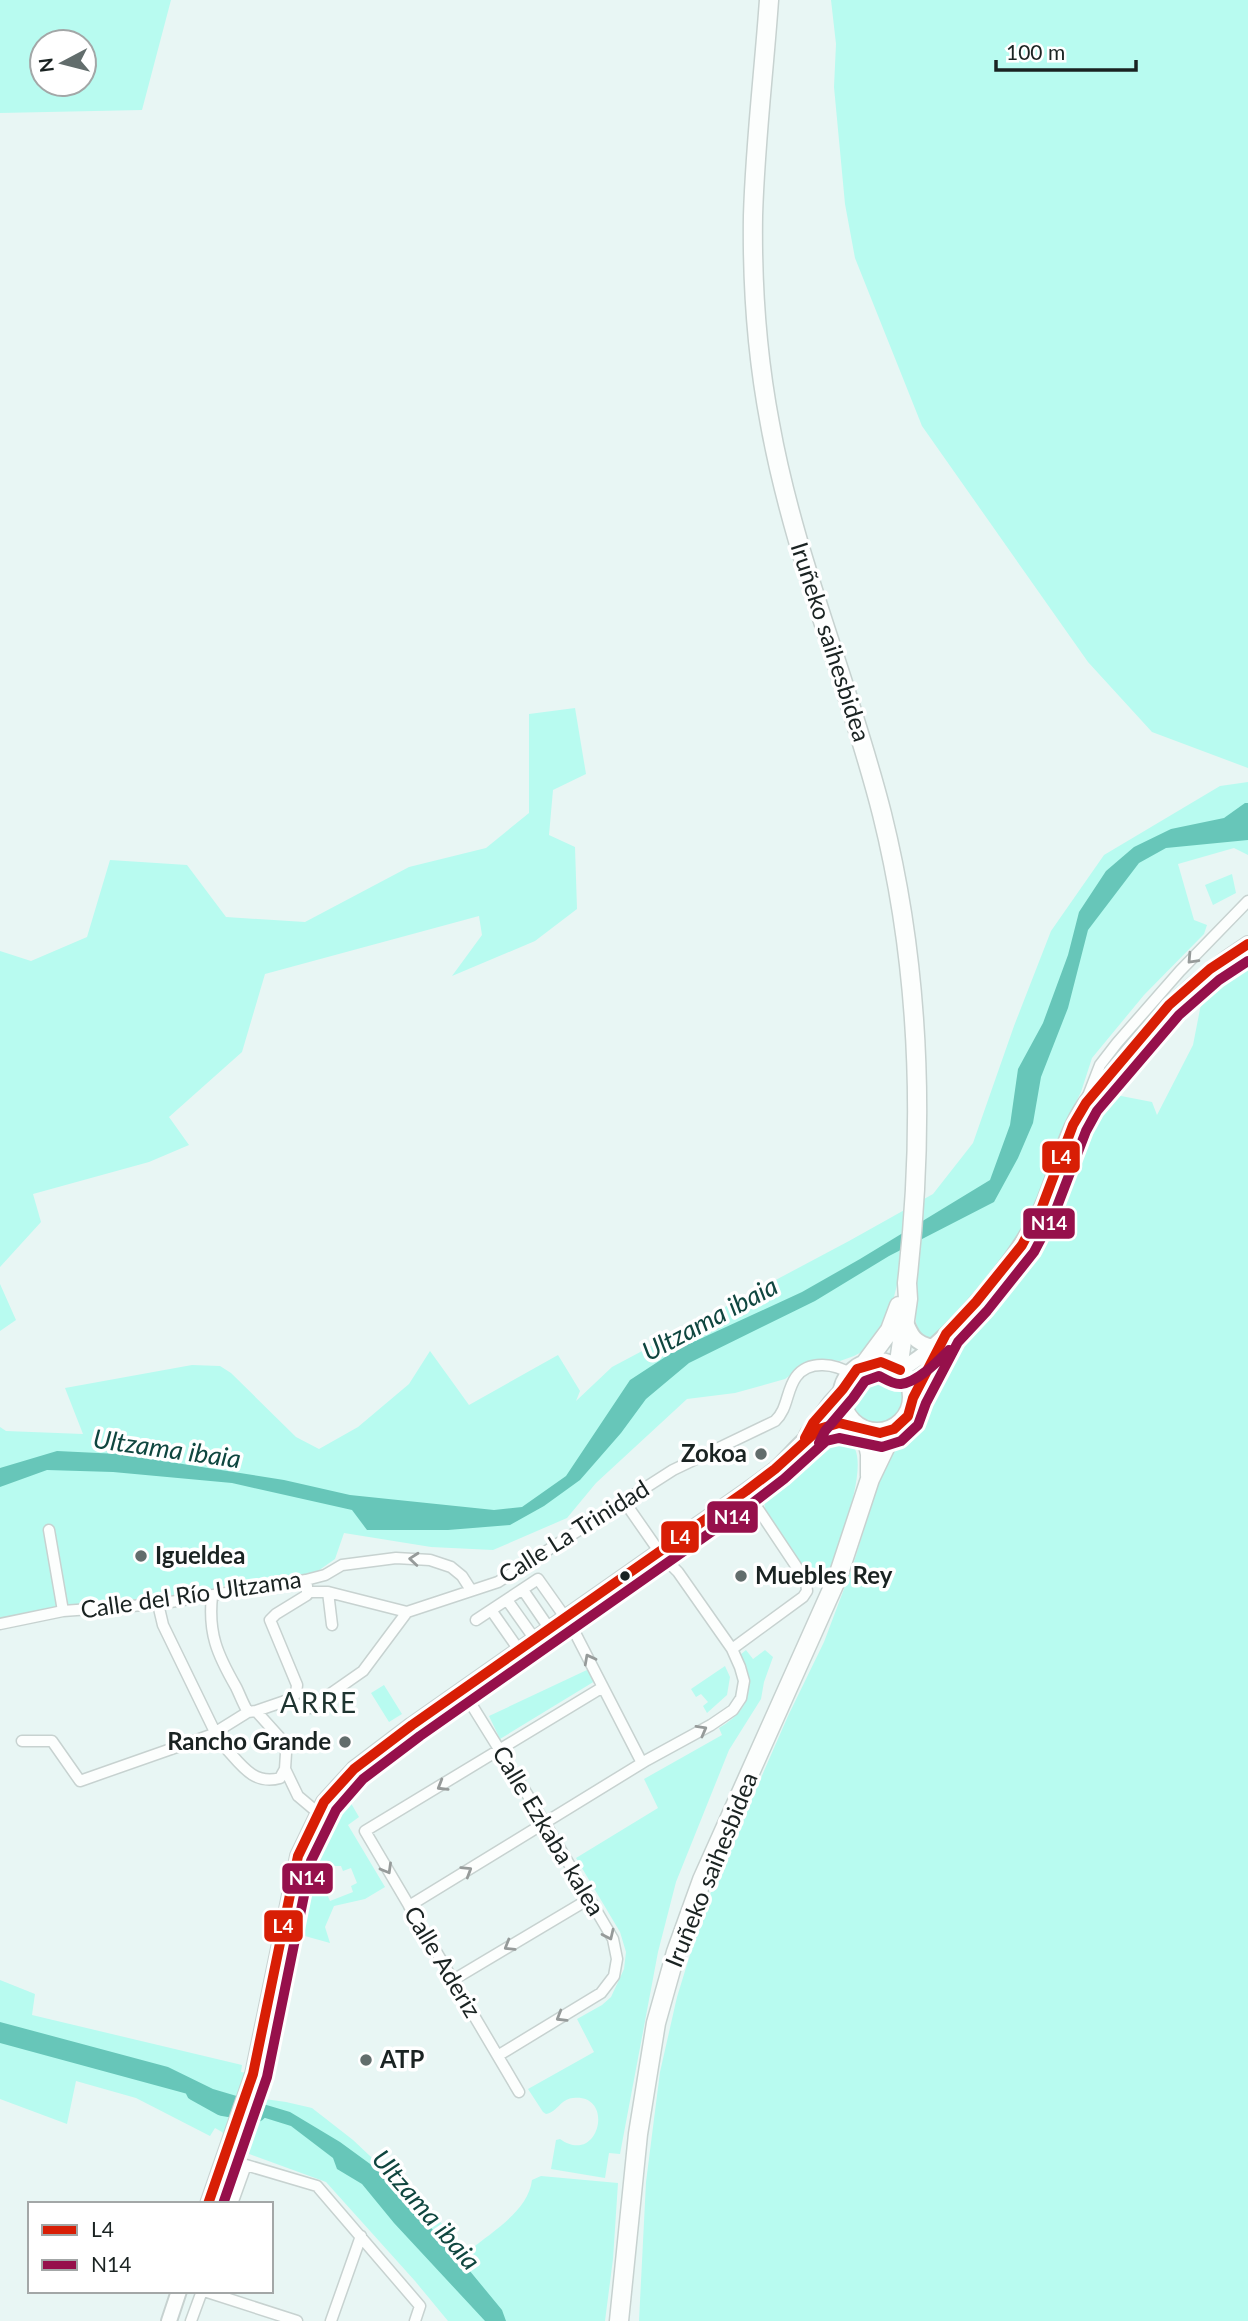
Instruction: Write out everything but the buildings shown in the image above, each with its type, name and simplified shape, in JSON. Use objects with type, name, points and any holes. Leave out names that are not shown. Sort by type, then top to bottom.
[{"type":"highway","name":"Iruñeko saihesbidea","points":[[769,0],[753,216],[758,329],[768,410],[792,524],[850,700],[882,815],[905,930],[917,1079],[917,1162],[908,1299],[899,1370]]},
{"type":"highway","name":"Iruñeko saihesbidea","points":[[853,1376],[890,1330],[908,1275]]},
{"type":"highway","points":[[881,1362],[899,1370],[908,1380],[913,1398],[908,1416],[894,1429],[880,1433],[860,1428],[847,1415],[843,1402],[853,1376],[881,1362]]},
{"type":"highway","name":"Iruñeko saihesbidea","points":[[860,1428],[870,1454],[870,1479]]},
{"type":"highway","name":"Iruñeko saihesbidea","points":[[619,2321],[638,2134],[656,2023],[676,1952],[702,1880],[838,1576],[870,1479],[894,1429]]},
{"type":"street","points":[[899,1370],[920,1359],[946,1334],[1022,1245],[1042,1207],[1065,1145],[1086,1103],[1100,1065],[1143,1012],[1248,901]]},
{"type":"street","points":[[1086,1103],[1169,1005],[1210,969],[1248,944]]},
{"type":"street","points":[[905,1320],[912,1338],[932,1347]]},
{"type":"street","points":[[913,1398],[946,1334]]},
{"type":"street","name":"Calle La Trinidad","points":[[407,1612],[498,1582],[673,1470],[775,1421],[782,1415],[796,1376],[809,1367],[823,1364],[840,1367],[853,1376]]},
{"type":"street","points":[[803,1442],[813,1423],[853,1376]]},
{"type":"street","points":[[209,2202],[253,2074],[298,1856],[317,1812],[336,1787],[354,1769],[534,1638],[746,1491],[819,1429],[839,1423],[860,1428]]},
{"type":"street","points":[[732,1649],[803,1597],[807,1591],[806,1581],[746,1491]]},
{"type":"street","points":[[409,1906],[642,1763],[711,1725],[733,1710],[741,1698],[744,1681],[732,1649],[624,1500]]},
{"type":"street","name":"Calle del Río Ultzama","points":[[49,1530],[63,1611]]},
{"type":"street","name":"Calle del Río Ultzama","points":[[0,1624],[63,1611],[158,1604],[212,1596],[306,1580],[325,1575],[342,1565],[396,1558],[430,1560],[451,1567],[462,1576],[471,1590]]},
{"type":"street","points":[[476,1620],[538,1579],[566,1616],[642,1763]]},
{"type":"street","points":[[22,1741],[52,1741],[80,1781],[213,1733],[252,1712],[291,1699],[296,1694],[296,1685],[270,1620],[275,1614],[307,1595],[306,1580]]},
{"type":"street","points":[[523,1590],[549,1628]]},
{"type":"street","points":[[291,1699],[302,1708],[310,1707],[363,1671],[407,1612],[328,1592],[307,1592]]},
{"type":"street","points":[[328,1592],[332,1625]]},
{"type":"street","points":[[158,1604],[163,1625],[213,1733],[248,1772],[272,1780],[280,1778],[285,1769],[286,1753],[283,1741],[252,1712],[221,1662],[211,1627],[212,1596]]},
{"type":"street","points":[[507,1600],[534,1638]]},
{"type":"street","points":[[491,1610],[519,1650]]},
{"type":"street","points":[[500,1750],[603,1687]]},
{"type":"street","name":"Calle Ezkaba kalea","points":[[463,1691],[613,1939],[617,1959],[614,1976],[601,1993],[499,2055]]},
{"type":"street","name":"Calle Aderiz","points":[[500,1750],[365,1831],[519,2092]]},
{"type":"street","points":[[285,1769],[298,1796],[317,1812]]},
{"type":"street","points":[[453,1980],[589,1899]]},
{"type":"street","points":[[233,2202],[246,2165],[317,2186],[420,2306],[415,2321]]},
{"type":"street","points":[[331,2321],[361,2236]]},
{"type":"street","points":[[169,2321],[178,2293],[202,2294],[297,2321]]},
{"type":"street","points":[[191,2321],[202,2294]]},
{"type":"shaded area","points":[[0,0],[171,0],[142,110],[0,113]]},
{"type":"shaded area","points":[[831,0],[1248,0],[1248,768],[1152,732],[1088,662],[922,426],[855,258],[845,204],[834,87],[836,44]]},
{"type":"shaded area","points":[[575,708],[586,774],[553,790],[549,835],[575,847],[577,909],[535,941],[452,976],[482,935],[479,916],[265,974],[242,1052],[169,1117],[189,1145],[149,1162],[33,1194],[41,1222],[0,1267],[0,951],[31,961],[87,937],[110,860],[187,865],[226,917],[305,922],[409,867],[486,848],[529,813],[529,714]]},
{"type":"shaded area","points":[[1248,782],[1248,855],[1234,848],[1178,864],[1194,920],[1207,925],[1204,934],[1144,995],[1092,1058],[1039,1199],[1023,1232],[991,1274],[932,1341],[924,1340],[918,1328],[915,1315],[916,1288],[897,1285],[886,1328],[871,1347],[840,1361],[810,1361],[785,1379],[735,1393],[687,1399],[596,1483],[567,1518],[493,1550],[431,1547],[344,1533],[335,1559],[315,1573],[231,1583],[209,1591],[68,1607],[0,1624],[0,1427],[6,1431],[83,1434],[65,1388],[192,1365],[220,1366],[231,1373],[296,1437],[319,1449],[358,1427],[409,1384],[430,1351],[469,1405],[558,1355],[580,1391],[576,1401],[612,1367],[933,1194],[973,1143],[1051,931],[1104,855],[1220,786]]},
{"type":"shaded area","points":[[1248,803],[1248,840],[1166,848],[1139,863],[1088,930],[1068,1008],[1041,1077],[1033,1123],[994,1202],[889,1256],[815,1301],[689,1363],[646,1399],[580,1480],[544,1506],[510,1525],[448,1530],[367,1530],[352,1510],[232,1483],[113,1472],[47,1470],[0,1487],[0,1468],[57,1451],[119,1454],[284,1480],[350,1495],[494,1510],[522,1507],[566,1476],[630,1380],[676,1350],[802,1292],[990,1180],[1010,1125],[1018,1069],[1043,1023],[1068,955],[1079,912],[1106,871],[1134,847],[1171,829],[1224,818]]},
{"type":"shaded area","points":[[1232,874],[1236,893],[1213,905],[1205,885]]},
{"type":"shaded area","points":[[1248,958],[1248,2321],[639,2321],[646,2182],[660,2072],[677,1997],[705,1906],[788,1716],[824,1642],[853,1565],[884,1465],[894,1444],[924,1402],[951,1337],[1030,1245],[1078,1132],[1103,1087],[1116,1095],[1152,1102],[1157,1115],[1193,1045],[1201,1004],[1235,963]]},
{"type":"shaded area","points":[[0,1284],[16,1320],[0,1331]]},
{"type":"shaded area","points":[[878,1369],[897,1377],[905,1396],[897,1415],[878,1423],[859,1415],[851,1396],[859,1377]]},
{"type":"shaded area","points":[[828,1433],[840,1434],[851,1443],[858,1461],[854,1494],[827,1580],[804,1570],[765,1510],[763,1487],[807,1447]]},
{"type":"shaded area","points":[[746,1650],[753,1659],[765,1650],[773,1657],[761,1699],[729,1750],[676,1882],[658,1952],[620,2154],[609,2153],[605,2178],[551,2169],[556,2140],[574,2145],[585,2144],[593,2137],[598,2116],[595,2106],[586,2099],[573,2098],[546,2114],[528,2089],[594,2052],[577,2019],[611,1997],[624,1969],[626,1952],[620,1932],[576,1858],[658,1808],[644,1779],[722,1735],[719,1728],[738,1713],[748,1696],[748,1677],[740,1655]]},
{"type":"shaded area","points":[[725,1666],[730,1677],[727,1695],[707,1713],[703,1706],[708,1702],[701,1694],[696,1697],[691,1689]]},
{"type":"shaded area","points":[[589,1669],[595,1681],[500,1739],[489,1716]]},
{"type":"shaded area","points":[[384,1685],[402,1714],[389,1722],[371,1693]]},
{"type":"shaded area","points":[[345,1793],[359,1817],[348,1825],[385,1887],[365,1899],[334,1906],[325,1927],[330,1943],[294,1933],[306,1872],[320,1828],[329,1811]],"holes":[[[334,1866],[341,1866],[343,1871],[351,1868],[357,1883],[351,1886],[353,1892],[330,1901],[318,1884],[331,1878],[328,1872]]]},
{"type":"shaded area","points":[[0,1980],[35,1994],[32,2015],[242,2065],[241,2072],[247,2073],[250,2097],[312,2108],[353,2140],[470,2250],[517,2211],[532,2180],[541,2176],[618,2183],[613,2259],[605,2321],[448,2321],[326,2182],[233,2148],[222,2132],[215,2128],[210,2136],[136,2098],[76,2081],[67,2124],[0,2099]]},
{"type":"shaded area","points":[[0,2022],[168,2067],[213,2089],[290,2112],[340,2142],[377,2169],[408,2197],[502,2310],[506,2321],[485,2321],[394,2223],[362,2184],[337,2169],[333,2158],[291,2126],[184,2093],[0,2043]]},
{"type":"waterway","name":"Ultzama ibaia","points":[[195,2092],[222,2107],[257,2113]]},
{"type":"transit line","name":"L4","points":[[209,2202],[253,2074],[298,1856],[324,1802],[354,1769],[412,1725],[746,1491],[819,1429],[839,1423],[880,1433],[894,1429],[908,1416],[913,1398],[946,1334],[1022,1245],[1042,1207],[1073,1125],[1086,1103],[1169,1005],[1210,969],[1248,944]]},
{"type":"transit line","name":"N14","points":[[224,2202],[267,2077],[311,1861],[336,1810],[363,1779],[420,1736],[754,1502],[826,1441],[839,1438],[882,1447],[901,1441],[918,1425],[926,1403],[958,1342],[987,1311],[1034,1252],[1055,1212],[1086,1131],[1097,1111],[1179,1015],[1219,980],[1248,961]]},
{"type":"transit line","name":"N14","points":[[819,1443],[825,1431],[865,1381],[879,1376],[895,1384],[907,1382],[927,1370],[949,1350]]},
{"type":"transit line","name":"L4","points":[[805,1438],[813,1423],[857,1369],[881,1362],[900,1370]]},
{"type":"place","name":"Zokoa","points":[[761,1454]]},
{"type":"place","name":"Igueldea","points":[[141,1556]]},
{"type":"place","name":"Muebles Rey","points":[[741,1576]]},
{"type":"place","name":"Rancho Grande","points":[[345,1742]]},
{"type":"place","name":"ATP","points":[[366,2060]]},
{"type":"district","name":"ARRE","points":[[319,1703]]}]
